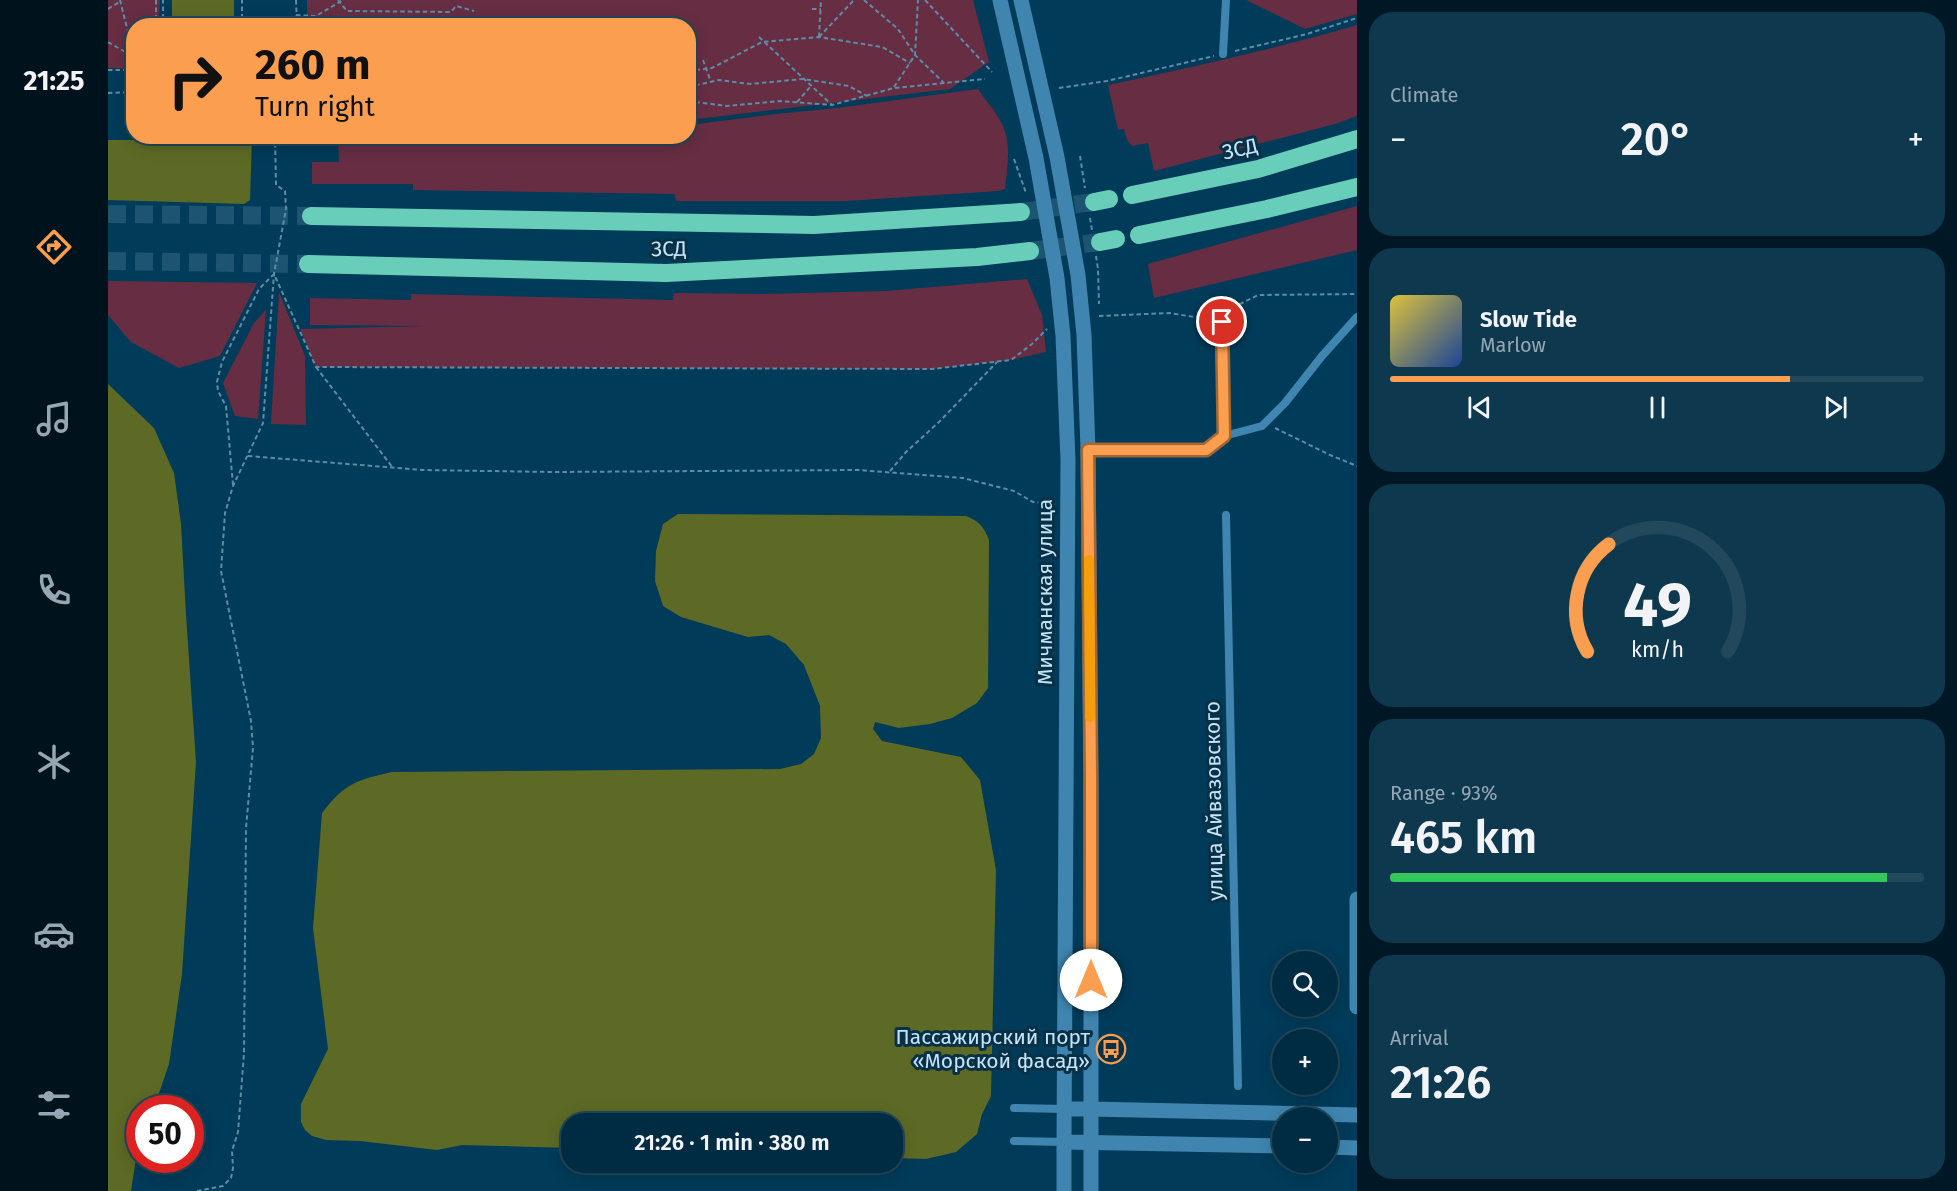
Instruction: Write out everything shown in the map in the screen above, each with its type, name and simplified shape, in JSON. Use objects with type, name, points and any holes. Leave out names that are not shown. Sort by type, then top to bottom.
[{"type":"highway","name":"ЗСД","points":[[1132,195],[1258,169],[1357,139]]},
{"type":"highway","points":[[1139,235],[1267,210],[1357,187]]},
{"type":"highway","name":"ЗСД","points":[[311,216],[814,225],[1021,212]]},
{"type":"highway","name":"ЗСД","points":[[308,264],[666,273],[977,257],[1030,251]]},
{"type":"main road","name":"Мичманская улица","points":[[1000,0],[1035,158],[1057,278],[1066,390],[1068,460],[1064,1191]]},
{"type":"main road","name":"Мичманская улица","points":[[1021,0],[1057,157],[1082,308],[1088,450],[1091,1191]]},
{"type":"main road","points":[[1357,899],[1357,1007]]},
{"type":"main road","points":[[1065,1109],[1357,1115]]},
{"type":"main road","points":[[1064,1142],[1272,1146]]},
{"type":"main road","points":[[1338,1147],[1357,1148]]},
{"type":"lane","points":[[1224,54],[1226,0]]},
{"type":"lane","points":[[1088,450],[1206,450],[1224,436],[1262,426],[1285,403],[1357,317]]},
{"type":"lane","points":[[1222,322],[1224,436]]},
{"type":"lane","name":"улица Айвазовского","points":[[1226,515],[1238,1086]]},
{"type":"lane","points":[[1014,1108],[1065,1109]]},
{"type":"lane","points":[[1014,1141],[1064,1142]]},
{"type":"path","points":[[108,9],[121,0],[126,22]]},
{"type":"path","points":[[156,0],[156,18]]},
{"type":"path","points":[[163,18],[164,0]]},
{"type":"path","points":[[242,0],[242,18]]},
{"type":"path","points":[[296,0],[296,18]]},
{"type":"path","points":[[296,15],[316,16],[343,0]]},
{"type":"path","points":[[454,0],[456,6]]},
{"type":"path","points":[[819,37],[821,0]]},
{"type":"path","points":[[819,37],[854,0]]},
{"type":"path","points":[[864,0],[898,29],[915,55],[944,83]]},
{"type":"path","points":[[894,88],[915,55],[918,0]]},
{"type":"path","points":[[926,0],[992,72]]},
{"type":"path","points":[[338,1],[347,11],[451,12],[456,6]]},
{"type":"path","points":[[456,6],[474,11]]},
{"type":"path","points":[[812,9],[821,9]]},
{"type":"path","points":[[1059,88],[1107,81],[1224,54],[1307,34],[1357,18]]},
{"type":"path","points":[[696,70],[712,68],[762,42],[819,37],[882,47],[910,63]]},
{"type":"path","points":[[759,38],[832,105]]},
{"type":"path","points":[[108,42],[126,52]]},
{"type":"path","points":[[703,60],[711,82]]},
{"type":"path","points":[[108,70],[126,70]]},
{"type":"path","points":[[696,85],[718,80],[750,84],[803,79],[849,86],[867,96]]},
{"type":"path","points":[[696,102],[727,105],[780,101],[832,105],[894,88],[985,79]]},
{"type":"path","points":[[797,103],[811,86]]},
{"type":"path","points":[[108,93],[126,92]]},
{"type":"path","points":[[197,1191],[223,1186],[231,1178],[232,1151],[238,1132],[244,1053],[246,828],[253,748],[251,721],[221,571],[225,513],[234,486],[263,423],[274,274],[286,209],[285,191],[276,185],[275,144]]},
{"type":"path","points":[[274,274],[316,367],[393,468]]},
{"type":"path","points":[[234,486],[226,406],[217,382],[222,362],[260,289],[274,274]]},
{"type":"path","points":[[1099,316],[1170,313],[1222,322],[1240,303],[1258,295],[1357,294]]},
{"type":"path","points":[[316,367],[932,369],[1011,360],[1049,327]]},
{"type":"path","points":[[888,472],[997,362]]},
{"type":"path","points":[[1262,426],[1276,429],[1357,466]]},
{"type":"path","points":[[248,456],[423,470],[553,472],[858,470],[963,478],[1014,491],[1033,502],[1055,505]]},
{"type":"shaded area","points":[[108,0],[160,0],[159,18],[126,18],[126,69],[108,68]]},
{"type":"shaded area","points":[[172,0],[234,0],[234,18],[172,18]]},
{"type":"shaded area","points":[[307,0],[973,0],[989,62],[950,89],[696,119],[696,18],[307,18]]},
{"type":"shaded area","points":[[1246,0],[1357,0],[1357,14],[1305,29]]},
{"type":"shaded area","points":[[1357,25],[1357,116],[1335,124],[1154,171],[1148,143],[1132,146],[1127,140],[1124,129],[1118,130],[1108,85],[1264,50]]},
{"type":"shaded area","points":[[978,89],[1000,119],[1005,132],[1008,156],[1005,189],[846,201],[676,201],[675,194],[413,190],[413,184],[312,184],[312,162],[339,162],[338,144],[528,146],[543,144],[696,144],[696,124]]},
{"type":"shaded area","points":[[108,140],[126,140],[126,144],[252,144],[250,200],[244,204],[108,200]]},
{"type":"shaded area","points":[[1357,206],[1357,250],[1154,298],[1148,264]]},
{"type":"shaded area","points":[[1027,279],[1042,315],[1046,352],[1011,360],[932,369],[316,367],[300,329],[425,326],[310,325],[310,298],[411,300],[411,294],[673,300],[674,293],[764,294],[886,291]]},
{"type":"shaded area","points":[[108,281],[257,283],[220,356],[179,368],[131,342],[108,315]]},
{"type":"shaded area","points":[[279,292],[305,356],[306,425],[271,424]]},
{"type":"shaded area","points":[[266,310],[258,419],[235,416],[223,383],[254,323]]},
{"type":"shaded area","points":[[108,384],[154,428],[174,473],[181,524],[196,762],[182,974],[169,1064],[158,1095],[126,1095],[126,1173],[134,1173],[131,1191],[108,1191]]},
{"type":"shaded area","points":[[678,514],[966,516],[978,522],[987,535],[989,540],[988,688],[977,703],[952,718],[930,724],[899,728],[875,722],[873,729],[882,741],[961,757],[980,780],[996,870],[991,1096],[982,1114],[977,1134],[956,1152],[926,1159],[903,1158],[903,1113],[561,1113],[561,1148],[462,1145],[437,1150],[360,1141],[326,1140],[312,1136],[301,1122],[301,1104],[328,1049],[313,928],[322,813],[345,789],[352,784],[392,772],[780,769],[801,764],[814,754],[821,738],[820,706],[804,665],[786,644],[769,635],[748,637],[681,617],[663,606],[655,581],[656,551],[663,524]]},
{"type":"tunnel","points":[[1021,212],[1094,202]]},
{"type":"tunnel","points":[[108,214],[311,216]]},
{"type":"tunnel","points":[[1030,251],[1100,242]]},
{"type":"tunnel","points":[[108,261],[308,264]]},
{"type":"slow traffic","points":[[1089,560],[1090,717]]},
{"type":"place","name":"Пассажирский порт «Морской фасад»","points":[[1111,1049]]},
{"type":"route","points":[[1091,980],[1088,450],[1206,450],[1224,436],[1222,322]]}]
